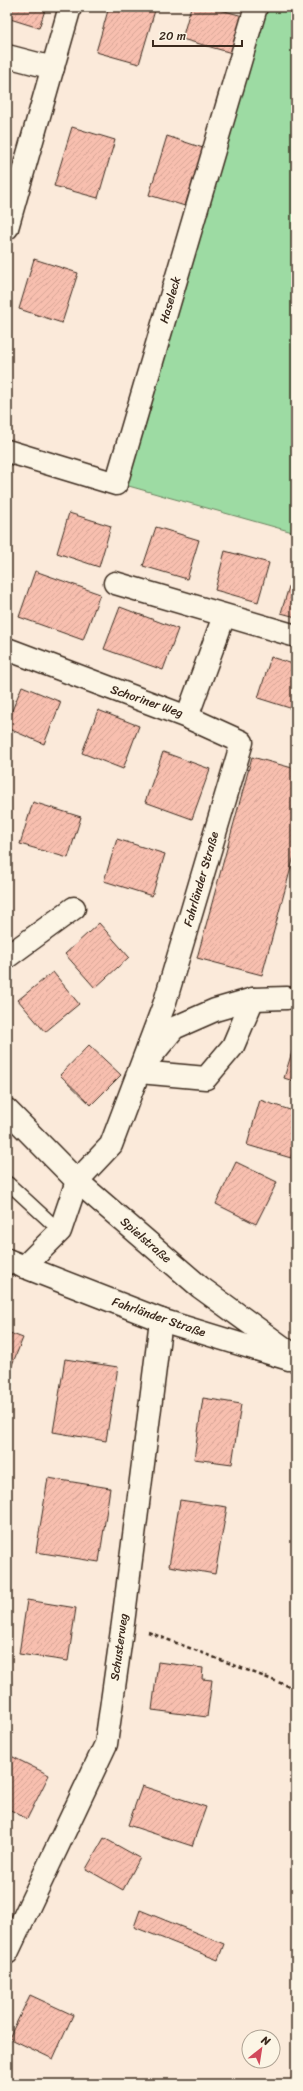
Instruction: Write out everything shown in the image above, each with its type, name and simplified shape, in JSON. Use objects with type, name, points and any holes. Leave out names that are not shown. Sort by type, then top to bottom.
[{"type":"street","points":[[7,228],[70,7]]},
{"type":"street","name":"Haseleck","points":[[7,451],[116,484],[256,7]]},
{"type":"street","points":[[7,56],[52,68]]},
{"type":"street","points":[[115,583],[296,636]]},
{"type":"street","name":"Schoriner Weg","points":[[7,649],[187,717],[224,616]]},
{"type":"street","name":"Fahrländer Straße","points":[[15,1264],[60,1231],[77,1181],[111,1145],[164,1005],[242,742],[187,717]]},
{"type":"street","points":[[7,957],[74,908]]},
{"type":"street","name":"Fahrländer Straße","points":[[139,1072],[174,1028],[215,1010],[253,999],[287,998]]},
{"type":"street","points":[[139,1072],[206,1078],[233,1046],[253,999]]},
{"type":"street","name":"Spielstraße","points":[[7,1110],[77,1181],[200,1287],[296,1357]]},
{"type":"street","name":"Fahrländer Straße","points":[[15,1264],[161,1320],[296,1361]]},
{"type":"street","name":"Schusterweg","points":[[7,1953],[106,1744],[123,1623],[161,1320]]},
{"type":"lane","points":[[8,1183],[60,1231]]},
{"type":"path","points":[[123,1623],[296,1689]]},
{"type":"green space","points":[[258,7],[296,7],[296,533],[125,485]]},
{"type":"building","points":[[7,7],[46,7],[39,28],[7,18]]},
{"type":"building","points":[[109,7],[129,10],[130,7],[156,7],[139,64],[96,52]]},
{"type":"building","points":[[191,7],[210,7],[243,16],[232,53],[182,39]]},
{"type":"building","points":[[7,74],[12,75],[7,94]]},
{"type":"building","points":[[72,127],[115,140],[98,198],[54,186]]},
{"type":"building","points":[[167,136],[203,148],[185,206],[149,195]]},
{"type":"building","points":[[34,259],[78,273],[62,323],[19,309]]},
{"type":"building","points":[[69,513],[111,526],[99,567],[57,553]]},
{"type":"building","points":[[156,527],[199,540],[187,579],[143,566]]},
{"type":"building","points":[[225,551],[269,563],[258,602],[215,590]]},
{"type":"building","points":[[294,570],[296,571],[296,617],[281,613]]},
{"type":"building","points":[[35,571],[100,594],[83,640],[19,617]]},
{"type":"building","points":[[120,607],[178,629],[163,670],[104,649]]},
{"type":"building","points":[[271,657],[296,665],[296,710],[258,698]]},
{"type":"building","points":[[22,686],[61,702],[44,744],[7,728],[7,723]]},
{"type":"building","points":[[98,710],[139,726],[123,769],[82,753]]},
{"type":"building","points":[[163,752],[210,769],[192,819],[145,802]]},
{"type":"building","points":[[252,757],[296,769],[296,849],[262,975],[197,958]]},
{"type":"building","points":[[33,802],[81,817],[68,858],[20,844]]},
{"type":"building","points":[[117,839],[165,854],[152,896],[104,881]]},
{"type":"building","points":[[99,923],[129,957],[95,988],[65,954]]},
{"type":"building","points":[[53,972],[79,1004],[45,1032],[18,1000]]},
{"type":"building","points":[[296,1039],[296,1082],[284,1078]]},
{"type":"building","points":[[89,1045],[121,1075],[91,1105],[60,1075]]},
{"type":"building","points":[[260,1100],[296,1112],[296,1142],[291,1158],[247,1145]]},
{"type":"building","points":[[236,1162],[277,1182],[256,1224],[216,1204]]},
{"type":"building","points":[[7,1332],[23,1338],[7,1377]]},
{"type":"building","points":[[65,1359],[118,1367],[106,1441],[53,1432]]},
{"type":"building","points":[[203,1398],[241,1404],[232,1464],[194,1459]]},
{"type":"building","points":[[48,1478],[110,1488],[99,1562],[36,1552]]},
{"type":"building","points":[[180,1500],[227,1507],[215,1574],[169,1566]]},
{"type":"building","points":[[27,1600],[76,1608],[68,1661],[19,1654]]},
{"type":"building","points":[[158,1662],[203,1668],[202,1679],[212,1680],[207,1717],[152,1710]]},
{"type":"building","points":[[7,1754],[49,1775],[27,1819],[7,1808]]},
{"type":"building","points":[[142,1786],[206,1807],[192,1846],[128,1825]]},
{"type":"building","points":[[104,1838],[140,1858],[123,1890],[86,1869]]},
{"type":"building","points":[[140,1910],[224,1944],[218,1960],[134,1927]]},
{"type":"building","points":[[30,1995],[73,2015],[53,2059],[9,2038]]}]
